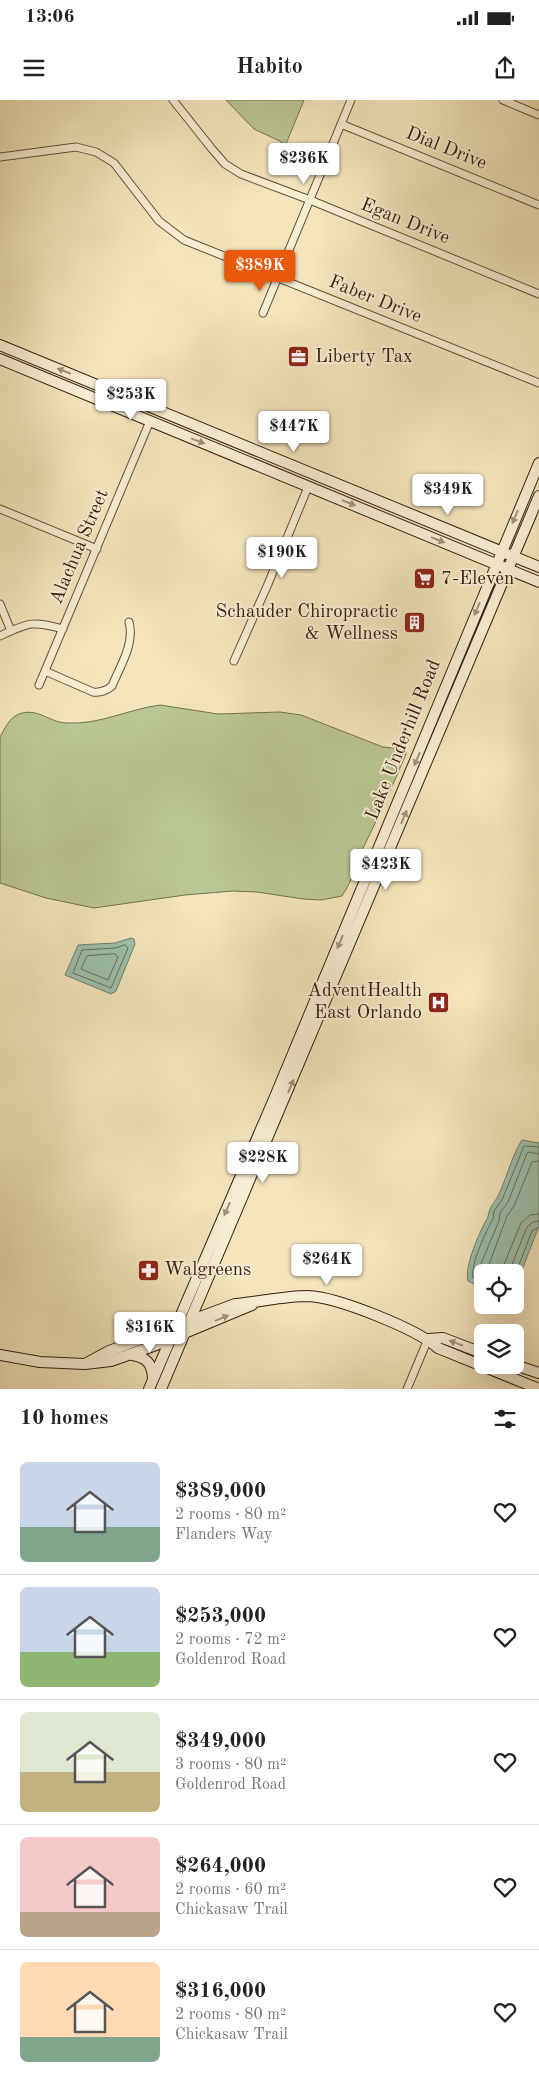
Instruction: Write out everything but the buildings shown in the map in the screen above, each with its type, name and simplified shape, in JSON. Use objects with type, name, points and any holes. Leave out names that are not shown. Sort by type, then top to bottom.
[{"type":"street","name":"Egan Drive","points":[[173,100],[225,164],[241,174],[310,200],[539,294]]},
{"type":"street","points":[[263,313],[351,100]]},
{"type":"street","points":[[503,100],[539,115]]},
{"type":"street","name":"Dial Drive","points":[[341,124],[539,204]]},
{"type":"street","name":"Faber Drive","points":[[0,157],[76,147],[96,152],[114,163],[159,221],[184,240],[539,384]]},
{"type":"street","points":[[0,345],[539,567]]},
{"type":"street","points":[[0,359],[539,582]]},
{"type":"street","points":[[105,403],[121,403],[137,410],[143,410],[147,406]]},
{"type":"street","points":[[150,421],[164,418],[175,423],[190,423]]},
{"type":"street","name":"Alachua Street","points":[[39,685],[150,421]]},
{"type":"street","points":[[248,461],[253,458],[282,470],[296,467]]},
{"type":"street","name":"Lake Underhill Road","points":[[149,1389],[374,862],[539,463]]},
{"type":"street","points":[[234,661],[308,487],[321,482],[332,487],[346,487]]},
{"type":"street","name":"Lake Underhill Road","points":[[161,1389],[204,1292],[539,496]]},
{"type":"street","points":[[0,509],[97,549]]},
{"type":"street","points":[[0,604],[12,631]]},
{"type":"street","points":[[45,671],[93,692],[99,693],[107,690],[112,686],[131,642],[129,622]]},
{"type":"street","points":[[0,636],[31,623],[43,623],[63,629]]},
{"type":"street","points":[[374,862],[383,866]]},
{"type":"street","points":[[307,1019],[307,1046]]},
{"type":"street","points":[[274,1099],[272,1115],[274,1125]]},
{"type":"street","points":[[204,1292],[209,1306],[219,1310]]},
{"type":"street","points":[[85,1364],[109,1351],[236,1304],[298,1296],[329,1299],[361,1310],[428,1339],[438,1348],[539,1389]]},
{"type":"street","points":[[0,1355],[40,1362],[98,1363],[131,1355],[257,1302]]},
{"type":"street","points":[[428,1339],[443,1338],[474,1350]]},
{"type":"street","points":[[407,1389],[428,1339]]},
{"type":"street","points":[[131,1355],[146,1360],[152,1368],[153,1379]]},
{"type":"street","points":[[524,1368],[539,1373]]},
{"type":"shaded area","points":[[226,100],[304,100],[286,144],[254,129]]},
{"type":"shaded area","points":[[160,705],[218,714],[280,712],[301,715],[383,747],[405,749],[406,754],[401,766],[342,896],[321,900],[233,891],[185,895],[94,908],[46,898],[0,883],[0,737],[10,721],[19,714],[32,712],[55,721],[67,723],[91,722]]},
{"type":"water","points":[[131,938],[134,939],[135,944],[116,991],[111,994],[65,975],[78,945],[115,943]]},
{"type":"water","points":[[522,1140],[539,1143],[539,1226],[524,1265],[474,1264],[474,1284],[468,1281],[467,1275],[470,1258]]},
{"type":"place","name":"Liberty Tax","points":[[299,357]]},
{"type":"place","name":"7-Eleven","points":[[425,579]]},
{"type":"place","name":"Schauder Chiropractic & Wellness","points":[[414,623]]},
{"type":"place","name":"AdventHealth East Orlando","points":[[438,1002]]},
{"type":"place","name":"Walgreens","points":[[148,1270]]}]
